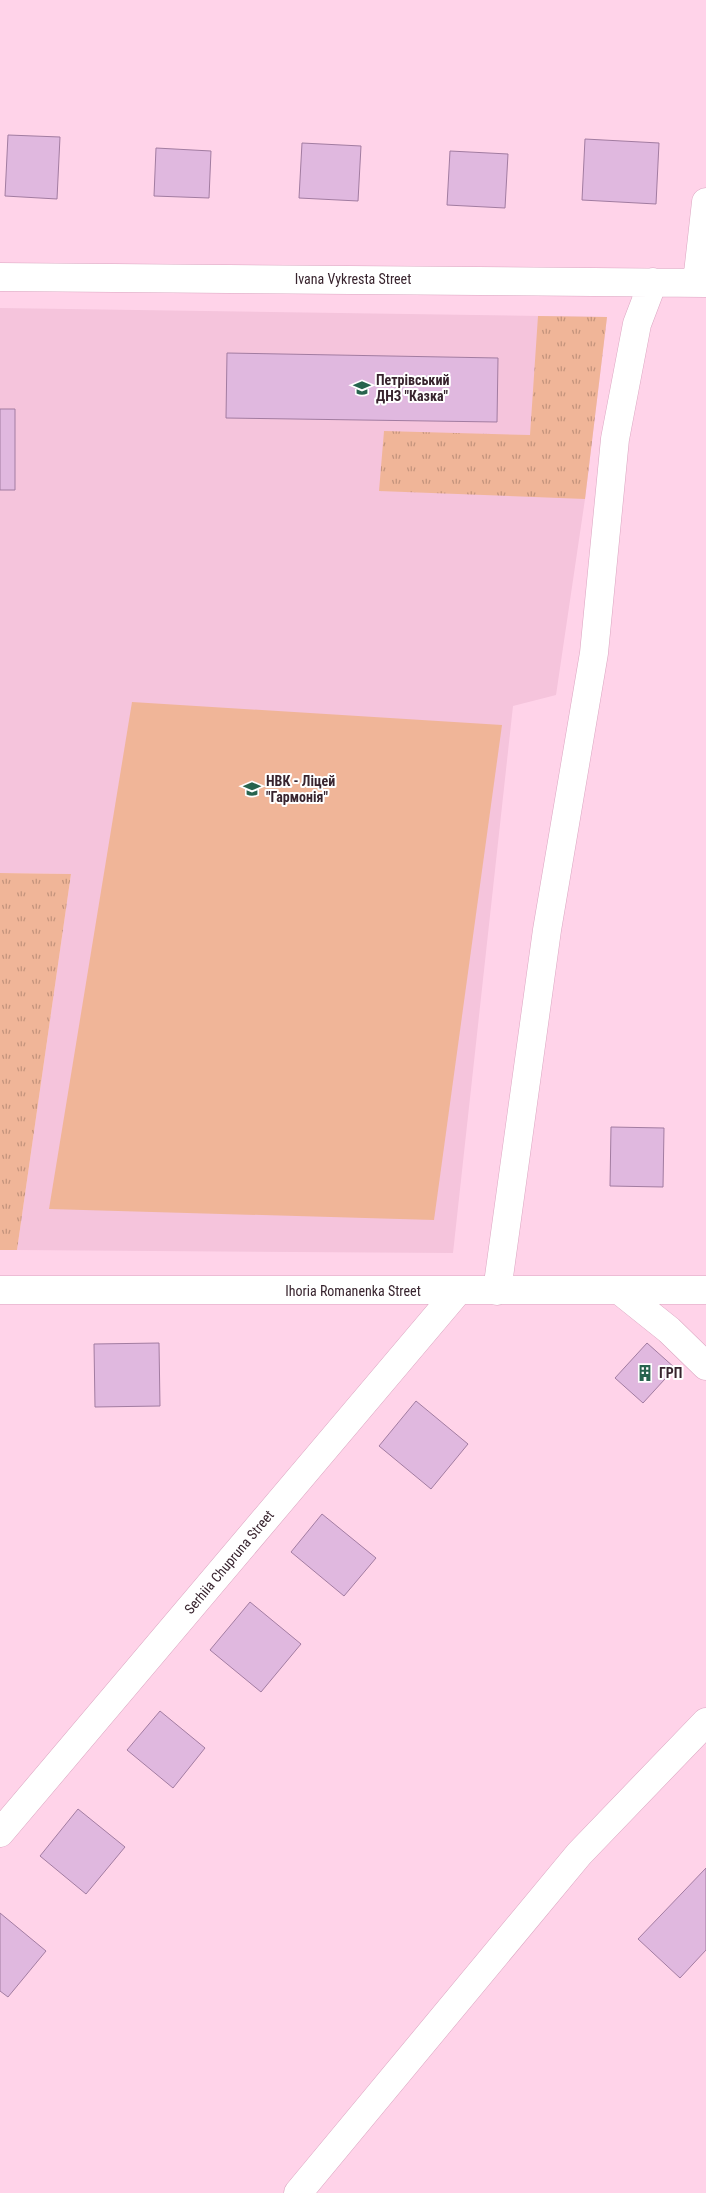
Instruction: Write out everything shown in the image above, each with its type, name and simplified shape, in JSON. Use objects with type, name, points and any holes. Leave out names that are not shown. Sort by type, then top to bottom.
[{"type":"street","points":[[701,282],[706,202]]},
{"type":"street","name":"Ivana Vykresta Street","points":[[0,277],[701,282]]},
{"type":"street","points":[[497,1291],[547,930],[594,653],[615,439],[636,324],[653,282]]},
{"type":"street","name":"Ihoria Romanenka Street","points":[[0,1290],[706,1290]]},
{"type":"street","points":[[619,1290],[669,1330],[706,1366]]},
{"type":"street","name":"Serhiia Chupruna Street","points":[[0,1833],[458,1291]]},
{"type":"street","points":[[298,2193],[579,1854],[706,1722]]},
{"type":"shaded area","name":"НВК - Ліцей \"Гармонія\"","points":[[0,308],[607,317],[585,499],[556,695],[513,706],[453,1253],[17,1250],[71,874],[0,873]]},
{"type":"green space","points":[[538,316],[607,317],[585,499],[379,491],[384,431],[530,435]]},
{"type":"green space","points":[[132,702],[502,725],[434,1220],[49,1209]]},
{"type":"green space","points":[[0,873],[71,874],[17,1250],[0,1250]]},
{"type":"building","points":[[8,135],[60,137],[57,199],[5,196]]},
{"type":"building","points":[[585,139],[659,143],[656,204],[582,200]]},
{"type":"building","points":[[302,143],[361,146],[358,201],[299,198]]},
{"type":"building","points":[[156,148],[211,151],[209,198],[154,196]]},
{"type":"building","points":[[450,151],[508,154],[505,208],[447,205]]},
{"type":"building","name":"Петрівський ДНЗ \"Казка\"","points":[[227,353],[498,358],[497,422],[226,418]]},
{"type":"building","points":[[0,409],[15,409],[15,490],[0,490]]},
{"type":"building","points":[[611,1127],[664,1128],[663,1187],[610,1186]]},
{"type":"building","points":[[159,1343],[160,1406],[95,1407],[94,1344]]},
{"type":"building","name":"ГРП","points":[[647,1343],[675,1368],[643,1403],[615,1378]]},
{"type":"building","points":[[416,1401],[468,1444],[431,1489],[379,1446]]},
{"type":"building","points":[[322,1514],[376,1558],[344,1596],[291,1552]]},
{"type":"building","points":[[250,1602],[301,1644],[261,1692],[210,1650]]},
{"type":"building","points":[[160,1711],[205,1748],[173,1788],[127,1750]]},
{"type":"building","points":[[78,1809],[125,1847],[86,1894],[40,1856]]},
{"type":"building","points":[[706,1868],[706,1950],[680,1978],[638,1939]]},
{"type":"building","points":[[0,1913],[46,1951],[8,1997],[0,1991]]},
{"type":"place","name":"Петрівський ДНЗ \"Казка\"","points":[[362,388]]},
{"type":"place","name":"НВК - Ліцей \"Гармонія\"","points":[[252,789]]},
{"type":"place","name":"ГРП","points":[[645,1373]]}]
